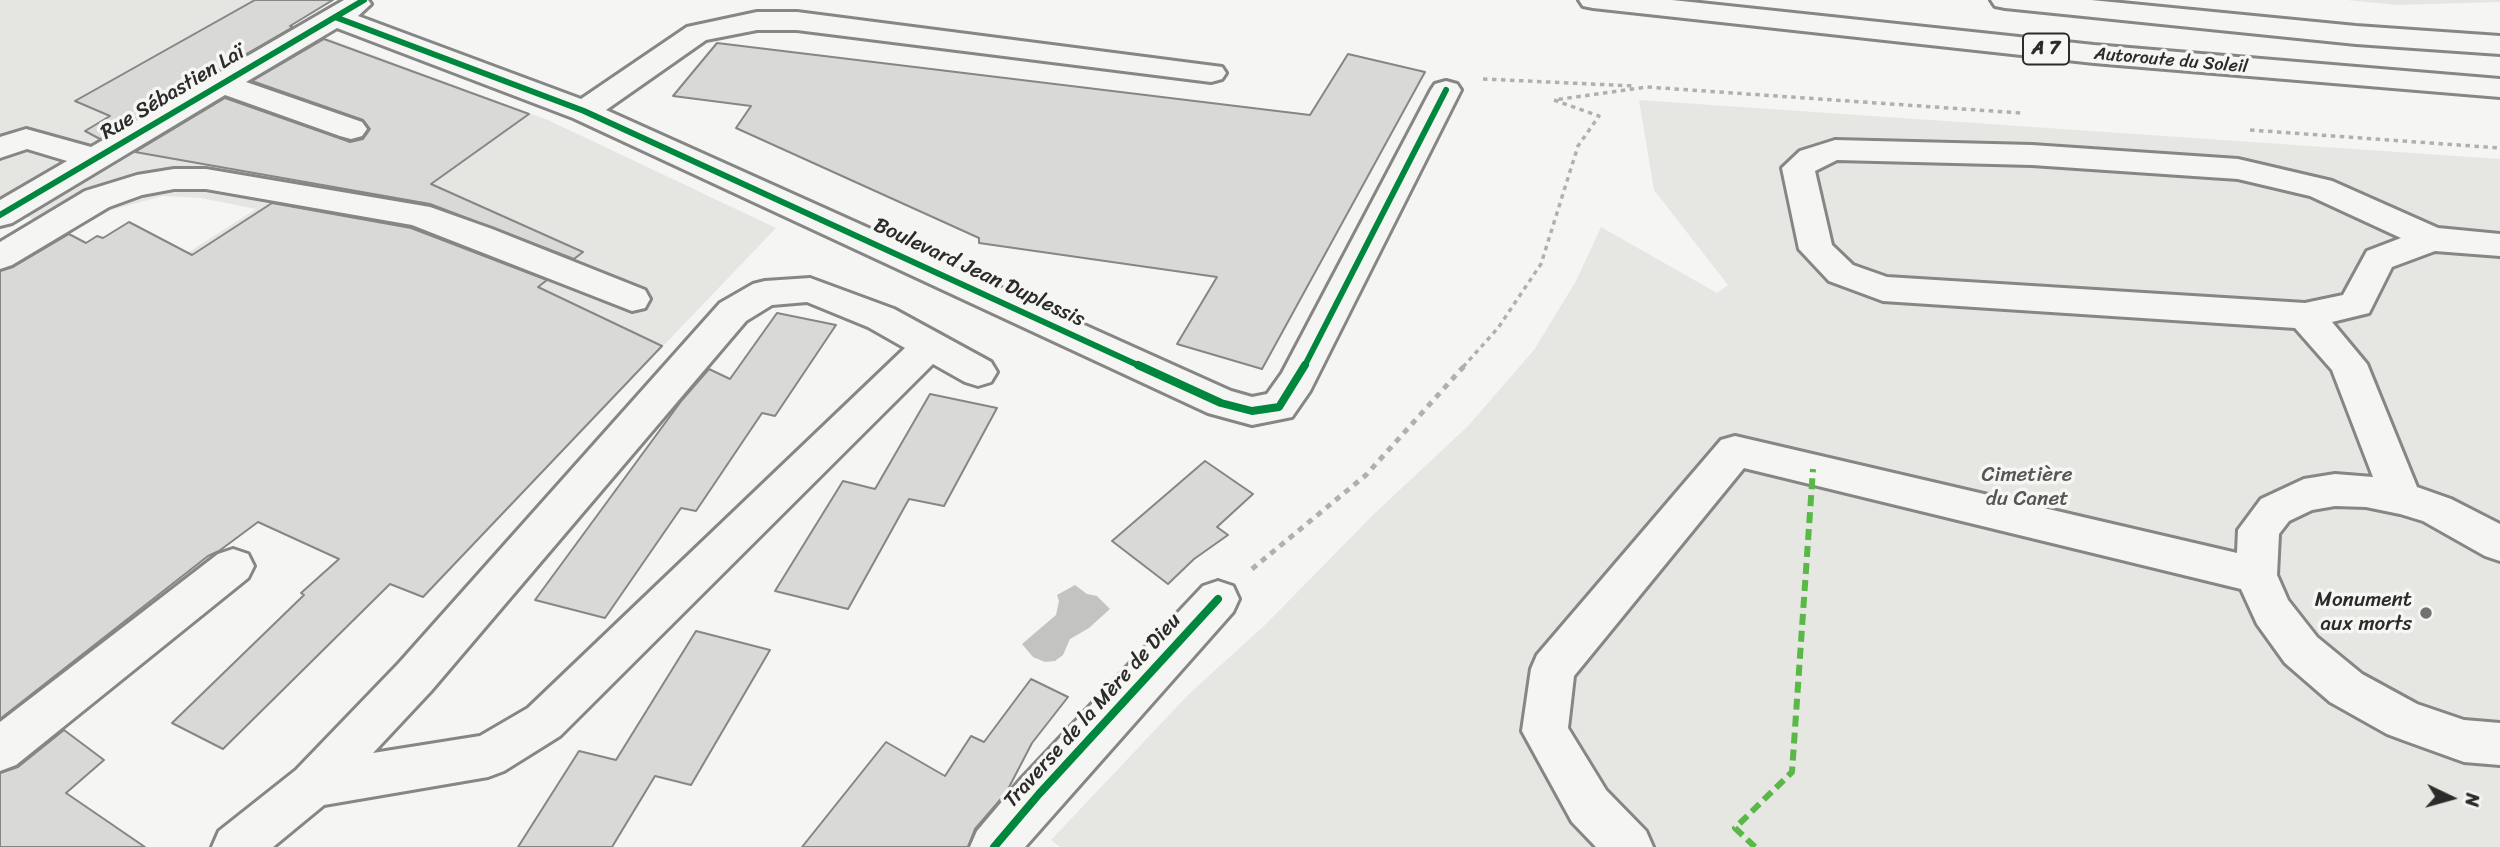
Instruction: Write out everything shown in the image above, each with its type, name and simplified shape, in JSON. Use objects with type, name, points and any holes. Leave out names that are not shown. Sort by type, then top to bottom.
[{"type":"main road","name":"Rue Sébastien Laï","points":[[0,215],[364,0]]},
{"type":"main road","name":"Autoroute du Soleil","points":[[1593,0],[2094,54],[2500,88]]},
{"type":"main road","name":"A 7","points":[[2005,0],[2356,35],[2500,45]]},
{"type":"main road","name":"A 7","points":[[2029,0],[2127,12]]},
{"type":"main road","name":"Boulevard Jean Duplessis","points":[[335,18],[584,111],[1221,403],[1252,411],[1279,407],[1297,381],[1446,90]]},
{"type":"main road","points":[[584,111],[697,33],[757,20],[797,21],[1211,73]]},
{"type":"main road","points":[[222,84],[351,129]]},
{"type":"main road","points":[[0,148],[26,139],[96,159]]},
{"type":"main road","points":[[2432,239],[2379,259],[2356,304],[2305,316],[1883,289],[1841,273],[1816,248],[1798,168],[1811,158],[1835,150],[2032,155],[2238,169],[2320,188],[2432,239],[2500,245]]},
{"type":"main road","points":[[0,257],[97,199],[137,186],[174,179],[206,179],[418,215],[480,237],[632,299]]},
{"type":"main road","points":[[236,847],[313,785],[415,677],[733,312],[765,293],[810,290],[881,318],[978,372]]},
{"type":"main road","points":[[2305,316],[2348,365],[2401,498]]},
{"type":"main road","points":[[313,785],[488,756],[544,722],[929,346]]},
{"type":"main road","points":[[1629,847],[1589,806],[1545,731],[1553,669],[1735,451],[2256,575]]},
{"type":"main road","points":[[2500,544],[2476,528],[2437,510],[2401,498],[2366,491],[2304,495],[2275,510],[2259,530],[2256,575],[2272,611],[2301,650],[2346,688],[2403,720],[2464,741],[2500,744]]},
{"type":"main road","points":[[0,750],[233,566]]},
{"type":"main road","name":"Traverse de la Mère de Dieu","points":[[994,847],[1039,794],[1218,599]]},
{"type":"path","points":[[1446,90],[1457,78],[1790,97]]},
{"type":"path","points":[[1218,599],[1366,475],[1498,328],[1541,264],[1578,146],[1598,116],[1555,100],[1647,87]]},
{"type":"shaded area","points":[[0,0],[333,0],[292,25],[548,120],[776,228],[423,597],[219,504],[184,255],[256,209],[201,198],[163,196],[111,210],[68,234],[0,205]]},
{"type":"shaded area","points":[[2347,0],[2500,0],[2500,2],[2397,5]]},
{"type":"shaded area","points":[[1075,585],[1087,594],[1097,596],[1110,609],[1089,628],[1070,639],[1063,655],[1055,661],[1045,662],[1033,657],[1022,644],[1056,615],[1059,601],[1057,595]]},
{"type":"green space","name":"Cimetière du Canet","points":[[1639,100],[2500,159],[2500,847],[1060,847],[1051,840],[1189,694],[1266,624],[1375,513],[1468,426],[1534,350],[1576,281],[1601,227],[1717,293],[1728,285],[1654,190]]},
{"type":"building","points":[[255,0],[333,0],[290,26],[293,27],[100,139],[85,131],[110,116],[75,101]]},
{"type":"building","points":[[324,39],[529,114],[431,184],[583,252],[574,259],[430,204],[135,152],[225,98],[350,142],[363,139],[370,129],[363,120],[252,81]]},
{"type":"building","points":[[717,43],[1310,115],[1348,54],[1425,72],[1262,369],[1177,344],[1217,277],[979,243],[979,238],[736,128],[751,106],[673,96]]},
{"type":"building","points":[[272,203],[411,228],[547,280],[538,287],[662,346],[423,597],[390,584],[223,749],[172,723],[304,595],[301,593],[339,559],[258,522],[208,556],[0,719],[0,271],[13,267],[69,234],[86,243],[97,236],[103,238],[129,222],[192,255]]},
{"type":"building","points":[[777,313],[836,325],[775,416],[762,413],[696,511],[681,508],[605,618],[535,600],[682,400],[709,369],[730,379]]},
{"type":"building","points":[[930,394],[997,408],[944,506],[909,499],[848,609],[775,591],[843,481],[875,489]]},
{"type":"building","points":[[1205,461],[1253,494],[1217,527],[1228,535],[1194,559],[1168,584],[1112,541]]},
{"type":"building","points":[[696,631],[770,650],[691,785],[655,776],[612,847],[518,847],[579,751],[616,760]]},
{"type":"building","points":[[1031,679],[1068,697],[1032,743],[1006,793],[975,829],[968,847],[802,847],[886,742],[945,776],[971,736],[984,742]]},
{"type":"building","points":[[64,730],[104,760],[66,793],[145,847],[0,847],[0,773],[18,767]]},
{"type":"marked path","points":[[1755,847],[1735,828],[1792,772],[1813,469]]},
{"type":"cycle path","points":[[0,215],[364,0]]},
{"type":"cycle path","points":[[335,17],[584,111],[1221,403],[1252,411],[1279,407],[1297,381],[1446,90]]},
{"type":"cycle path","points":[[994,847],[1039,794],[1218,599]]},
{"type":"place","name":"Monument aux morts","points":[[2426,613]]}]
